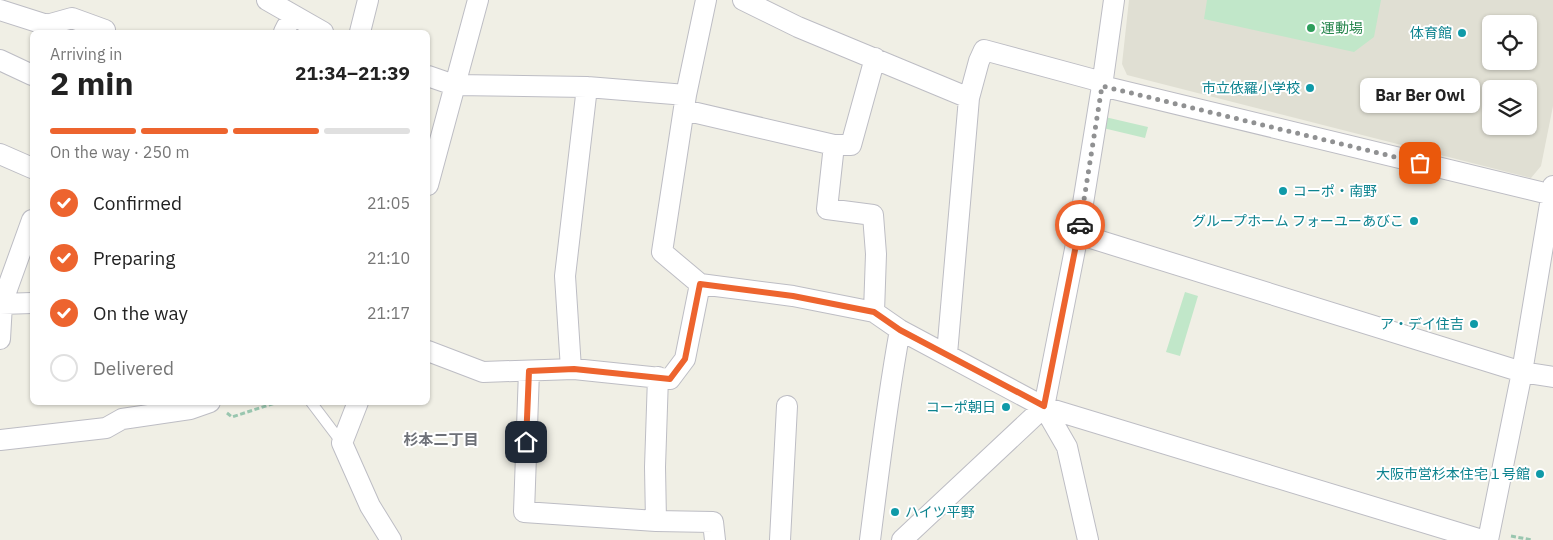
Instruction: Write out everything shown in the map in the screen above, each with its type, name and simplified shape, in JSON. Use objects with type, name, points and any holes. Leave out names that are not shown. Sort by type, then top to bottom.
[{"type":"street","points":[[266,0],[319,30]]},
{"type":"street","points":[[360,30],[368,0]]},
{"type":"street","points":[[430,177],[478,0]]},
{"type":"street","points":[[706,0],[685,103],[662,252],[700,284],[793,296],[874,312],[900,330],[1044,406],[1482,540]]},
{"type":"street","points":[[743,0],[798,27],[969,98]]},
{"type":"street","points":[[902,540],[1044,406],[1078,234],[1114,0]]},
{"type":"street","points":[[0,10],[48,25],[72,18],[105,30]]},
{"type":"street","points":[[947,354],[969,98],[984,50],[1095,80],[1102,86],[1552,192],[1497,538]]},
{"type":"street","points":[[430,77],[454,85],[587,87],[685,103],[834,145],[852,145],[875,58]]},
{"type":"street","points":[[0,60],[30,74]]},
{"type":"street","points":[[571,369],[565,276],[587,87]]},
{"type":"street","points":[[834,145],[827,209],[873,215],[876,254],[874,312]]},
{"type":"street","points":[[0,154],[30,167]]},
{"type":"street","points":[[0,338],[1,304],[9,256],[30,223]]},
{"type":"street","points":[[1078,234],[1522,372],[1553,377]]},
{"type":"street","points":[[430,352],[483,372],[571,369],[670,379],[685,359],[700,284]]},
{"type":"street","points":[[1,304],[30,302]]},
{"type":"street","points":[[870,540],[888,398],[900,330]]},
{"type":"street","points":[[529,371],[524,512],[656,521],[712,522],[715,540]]},
{"type":"street","points":[[656,521],[655,467],[658,377]]},
{"type":"street","points":[[0,440],[106,428],[122,419],[202,405]]},
{"type":"street","points":[[357,405],[342,443],[370,506],[391,540]]},
{"type":"street","points":[[780,540],[787,406]]},
{"type":"street","points":[[1044,406],[1067,447],[1088,540]]},
{"type":"lane","points":[[313,405],[342,443]]},
{"type":"path","points":[[213,405],[232,416],[268,405]]},
{"type":"path","points":[[1497,538],[1532,540]]},
{"type":"shaded area","points":[[1129,0],[1553,0],[1553,106],[1541,166],[1531,178],[1127,75],[1122,64]]},
{"type":"green space","name":"運動場","points":[[1207,0],[1381,0],[1374,37],[1354,52],[1204,19]]},
{"type":"green space","points":[[1105,117],[1148,127],[1145,138],[1103,128]]},
{"type":"green space","points":[[1185,292],[1198,296],[1180,356],[1166,352]]},
{"type":"way so far","points":[[1080,225],[1102,86],[1420,163]]},
{"type":"place","name":"運動場","points":[[1311,28]]},
{"type":"place","name":"体育館","points":[[1462,33]]},
{"type":"place","name":"市立依羅小学校","points":[[1310,88]]},
{"type":"place","name":"Bar Ber Owl","points":[[1420,163]]},
{"type":"place","name":"コーポ・南野","points":[[1283,191]]},
{"type":"place","name":"グループホーム フォーユーあびこ","points":[[1414,221]]},
{"type":"place","name":"ア・デイ住吉","points":[[1474,324]]},
{"type":"place","name":"コーポ朝日","points":[[1006,407]]},
{"type":"place","name":"大阪市営杉本住宅１号館","points":[[1540,474]]},
{"type":"place","name":"ハイツ平野","points":[[895,512]]},
{"type":"district","name":"杉本二丁目","points":[[441,439]]},
{"type":"route","points":[[526,442],[529,371],[574,369],[670,379],[685,359],[700,284],[793,296],[874,312],[900,330],[1044,406],[1080,225]]}]
